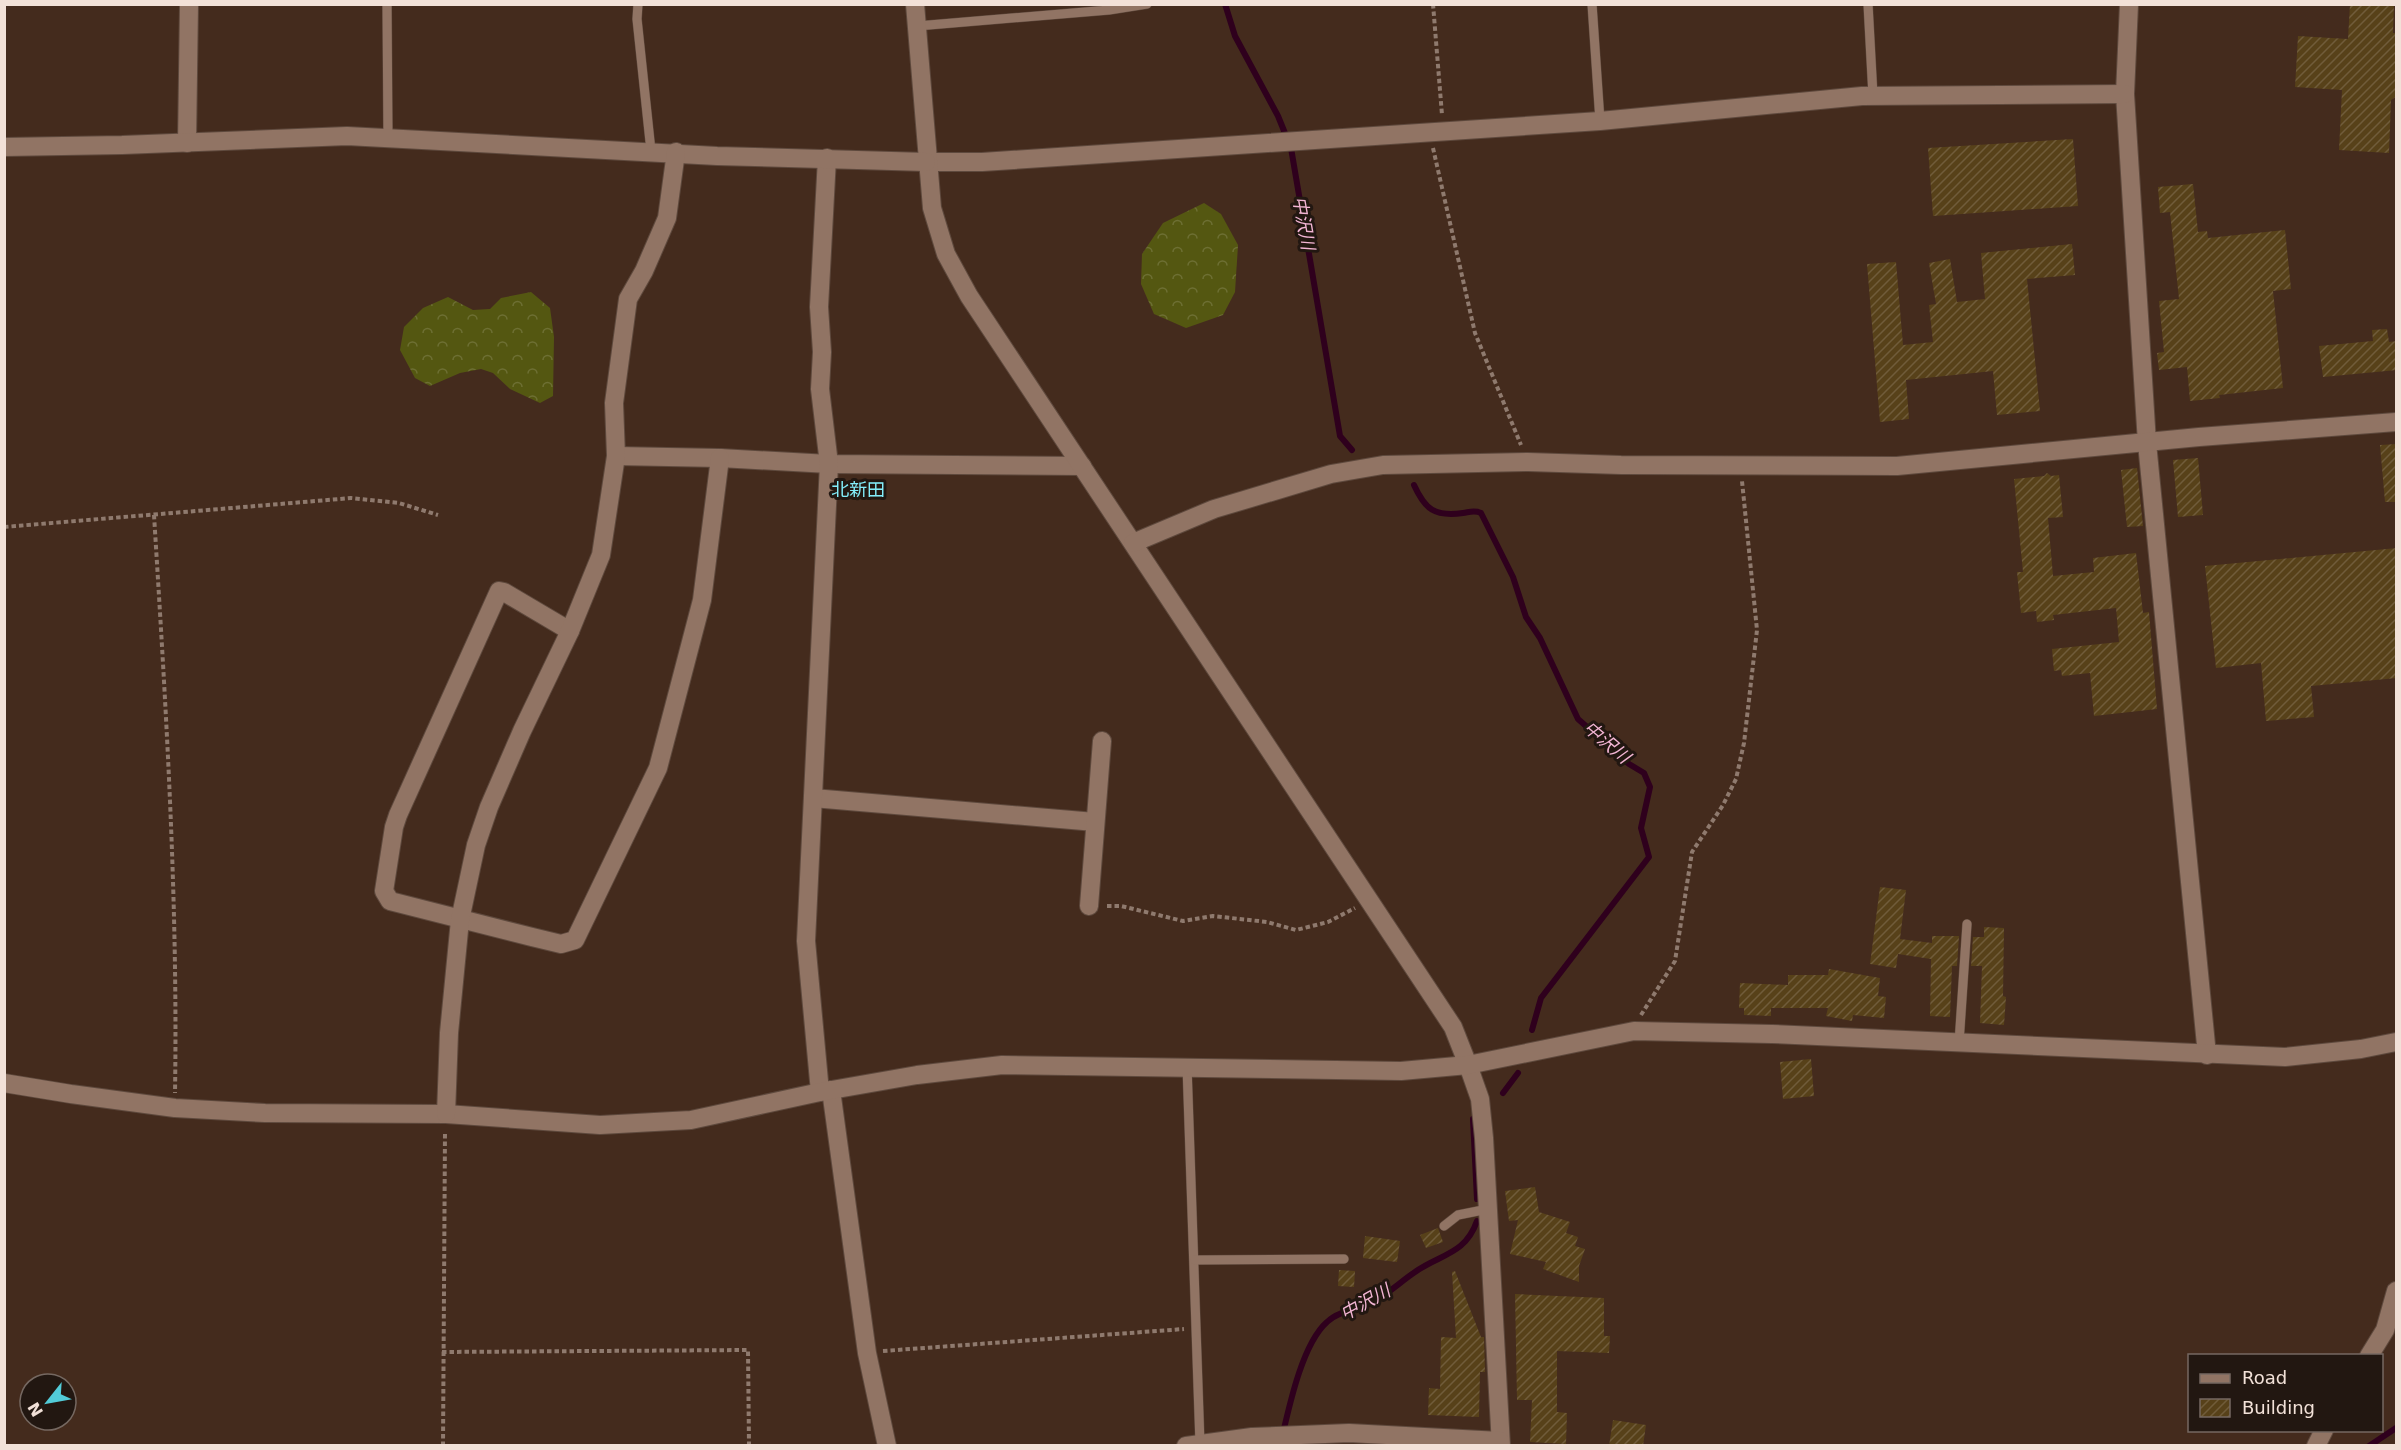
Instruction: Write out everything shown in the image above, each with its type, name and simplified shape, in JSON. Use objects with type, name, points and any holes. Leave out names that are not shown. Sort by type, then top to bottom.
[{"type":"street","points":[[187,143],[189,4]]},
{"type":"street","points":[[915,4],[926,162],[932,208],[946,254],[969,296],[1453,1027],[1480,1099],[1500,1443],[1349,1433],[1303,1433],[1193,1445]]},
{"type":"street","points":[[2129,4],[2125,94],[2147,443],[2206,1055]]},
{"type":"street","points":[[4,147],[187,143],[347,136],[717,156],[982,162],[1600,121],[1873,96],[2125,94]]},
{"type":"street","points":[[446,1114],[449,1033],[460,920],[476,845],[489,807],[570,631],[601,555],[616,456],[614,403],[628,299],[644,271],[667,218],[676,152]]},
{"type":"street","points":[[827,158],[819,307],[822,352],[820,389],[829,464],[806,941],[825,1091],[867,1353],[887,1446]]},
{"type":"street","points":[[1133,543],[1214,509],[1331,474],[1383,465],[1528,462],[1897,466],[2397,422]]},
{"type":"street","points":[[616,456],[720,458],[829,464],[1082,466]]},
{"type":"street","points":[[570,631],[499,591],[398,815],[384,891],[390,901],[561,944],[575,940],[658,768],[702,600],[720,458]]},
{"type":"street","points":[[1089,906],[1102,741]]},
{"type":"street","points":[[813,798],[1095,822]]},
{"type":"street","points":[[4,1083],[175,1108],[265,1113],[446,1114],[600,1125],[691,1120],[825,1091],[917,1075],[1002,1065],[1401,1071],[1468,1065],[1634,1031],[1772,1034],[2285,1057],[2361,1049],[2397,1042]]},
{"type":"street","points":[[2370,1354],[2385,1330],[2397,1291]]},
{"type":"street","points":[[2316,1446],[2323,1432]]},
{"type":"lane","points":[[387,4],[388,138]]},
{"type":"lane","points":[[638,4],[637,19],[651,151]]},
{"type":"lane","points":[[917,26],[1108,10],[1147,4]]},
{"type":"lane","points":[[1592,4],[1600,121]]},
{"type":"lane","points":[[1868,4],[1873,96]]},
{"type":"lane","points":[[1959,1043],[1967,924]]},
{"type":"lane","points":[[1187,1066],[1197,1328],[1193,1445]]},
{"type":"lane","points":[[1444,1226],[1458,1215],[1488,1209]]},
{"type":"lane","points":[[1195,1260],[1344,1259]]},
{"type":"path","points":[[1433,4],[1436,132],[1475,333],[1528,462]]},
{"type":"path","points":[[1634,1031],[1645,1007],[1675,961],[1692,852],[1723,805],[1736,779],[1744,743],[1757,630],[1741,466]]},
{"type":"path","points":[[4,527],[351,498],[399,503],[438,515]]},
{"type":"path","points":[[154,516],[168,738],[176,1020],[175,1108]]},
{"type":"path","points":[[1089,906],[1121,906],[1184,921],[1213,916],[1238,918],[1267,922],[1296,930],[1328,922],[1370,901]]},
{"type":"path","points":[[443,1446],[442,1352],[446,1114]]},
{"type":"path","points":[[867,1353],[1197,1328]]},
{"type":"path","points":[[442,1352],[748,1350],[749,1446]]},
{"type":"green space","points":[[1204,203],[1221,214],[1238,245],[1235,292],[1223,315],[1186,328],[1154,314],[1141,284],[1142,254],[1163,223]]},
{"type":"green space","points":[[531,292],[550,308],[554,337],[553,396],[540,403],[510,389],[493,373],[481,369],[460,373],[430,386],[415,378],[400,350],[404,327],[423,308],[448,297],[473,310],[490,309],[501,298]]},
{"type":"building","points":[[2350,4],[2394,4],[2393,33],[2397,33],[2397,96],[2391,100],[2389,153],[2339,150],[2342,90],[2295,87],[2298,36],[2348,39]]},
{"type":"building","points":[[2073,139],[2078,206],[1933,216],[1928,148]]},
{"type":"building","points":[[2193,184],[2198,232],[2207,231],[2208,238],[2285,230],[2291,289],[2273,291],[2283,388],[2219,395],[2220,398],[2190,401],[2187,367],[2159,370],[2157,353],[2164,352],[2159,301],[2179,299],[2170,212],[2160,213],[2158,187]]},
{"type":"building","points":[[2072,244],[2075,275],[2027,279],[2040,411],[1997,415],[1993,371],[1906,380],[1909,419],[1880,422],[1867,264],[1896,262],[1903,345],[1933,342],[1929,305],[1936,304],[1929,263],[1950,259],[1957,302],[1985,299],[1981,253]]},
{"type":"building","points":[[2387,329],[2389,342],[2397,341],[2397,370],[2323,377],[2319,346],[2373,341],[2372,330]]},
{"type":"building","points":[[2397,444],[2397,502],[2385,502],[2380,445]]},
{"type":"building","points":[[2198,458],[2203,515],[2178,517],[2173,460]]},
{"type":"building","points":[[2137,468],[2143,526],[2127,527],[2121,470]]},
{"type":"building","points":[[2047,473],[2051,476],[2059,475],[2063,517],[2048,518],[2053,576],[2094,572],[2093,558],[2136,553],[2143,613],[2149,612],[2157,709],[2094,716],[2090,673],[2062,676],[2061,670],[2054,671],[2052,649],[2119,642],[2116,608],[2053,615],[2054,620],[2037,622],[2036,611],[2021,613],[2017,572],[2023,572],[2014,479],[2044,476]]},
{"type":"building","points":[[2397,548],[2397,678],[2311,686],[2314,717],[2266,721],[2261,663],[2216,668],[2205,566]]},
{"type":"building","points":[[1880,887],[1906,890],[1900,939],[1932,943],[1932,936],[1959,936],[1957,966],[1952,966],[1950,1017],[1930,1016],[1931,959],[1898,954],[1896,968],[1870,964]]},
{"type":"building","points":[[1984,927],[2004,928],[2003,996],[2006,997],[2004,1025],[1980,1023],[1982,966],[1971,966],[1973,937],[1984,937]]},
{"type":"building","points":[[1829,969],[1880,978],[1878,996],[1886,997],[1884,1018],[1853,1015],[1852,1021],[1826,1016],[1828,1008],[1771,1008],[1771,1016],[1744,1015],[1744,1008],[1739,1008],[1740,983],[1788,985],[1788,975],[1828,975]]},
{"type":"building","points":[[1811,1059],[1814,1096],[1783,1099],[1780,1062]]},
{"type":"building","points":[[1535,1187],[1539,1212],[1570,1222],[1566,1233],[1578,1237],[1575,1246],[1585,1249],[1579,1266],[1579,1282],[1543,1269],[1546,1262],[1510,1254],[1518,1220],[1509,1221],[1505,1191]]},
{"type":"building","points":[[1438,1228],[1443,1242],[1426,1248],[1420,1235]]},
{"type":"building","points":[[1365,1236],[1400,1241],[1397,1262],[1363,1258]]},
{"type":"building","points":[[1339,1270],[1355,1271],[1354,1287],[1338,1286]]},
{"type":"building","points":[[1455,1271],[1481,1337],[1484,1337],[1485,1372],[1480,1372],[1479,1417],[1428,1415],[1429,1388],[1440,1389],[1441,1337],[1456,1338],[1452,1272]]},
{"type":"building","points":[[1515,1294],[1604,1298],[1604,1336],[1610,1336],[1609,1353],[1557,1351],[1557,1412],[1567,1413],[1566,1444],[1530,1442],[1532,1400],[1517,1400]]},
{"type":"building","points":[[1613,1420],[1646,1425],[1643,1446],[1609,1446]]},
{"type":"waterway","name":"中沢川","points":[[1225,4],[1235,36],[1278,116],[1291,148],[1340,436],[1352,450]]},
{"type":"waterway","name":"中沢川","points":[[1414,485],[1422,500],[1438,512],[1453,514],[1475,511],[1481,513],[1513,577],[1526,617],[1540,638],[1578,719],[1629,764],[1644,773],[1650,787],[1641,828],[1649,857],[1541,998],[1532,1030]]},
{"type":"waterway","name":"中沢川","points":[[1503,1093],[1518,1073]]},
{"type":"waterway","name":"中沢川","points":[[1473,1119],[1477,1199]]},
{"type":"waterway","name":"中沢川","points":[[1280,1446],[1303,1362],[1310,1346],[1327,1322],[1336,1315],[1375,1301],[1424,1266],[1459,1247],[1466,1241],[1477,1221]]},
{"type":"waterway","points":[[2369,1446],[2396,1428]]},
{"type":"district","name":"北新田","points":[[858,489]]}]
